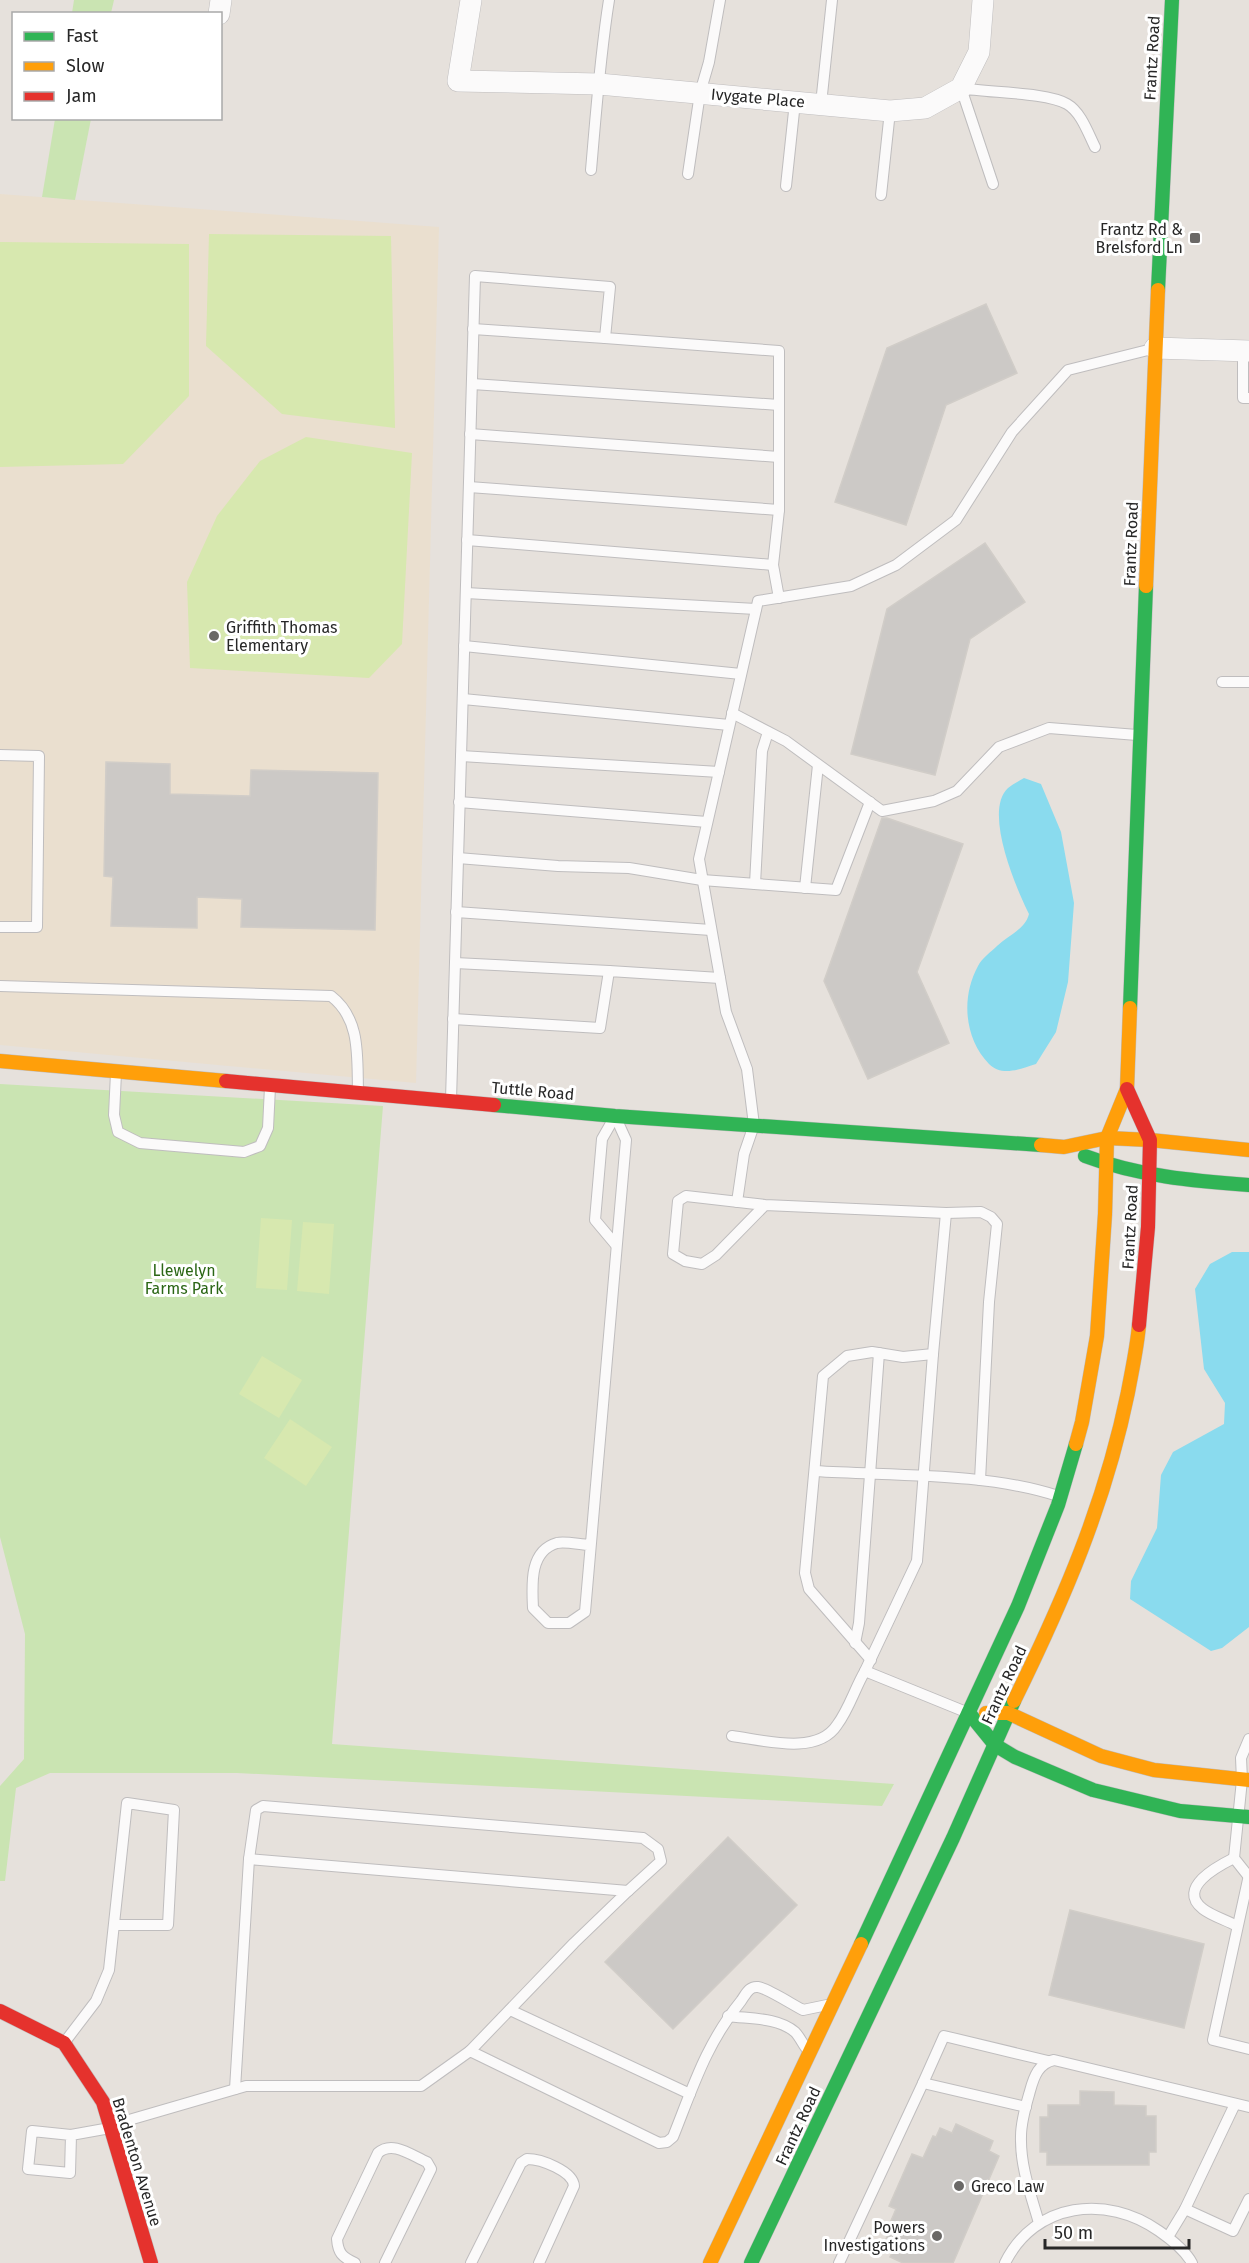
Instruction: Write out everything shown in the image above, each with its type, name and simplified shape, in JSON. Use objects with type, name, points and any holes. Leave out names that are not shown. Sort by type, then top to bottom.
[{"type":"main road","name":"Frantz Road","points":[[1107,1138],[1127,1089],[1155,348],[1172,0]]},
{"type":"main road","name":"Tuttle Road","points":[[0,1061],[358,1091],[615,1116],[1064,1147]]},
{"type":"main road","name":"Frantz Road","points":[[751,2263],[953,1838],[1008,1713],[1053,1621],[1095,1518],[1123,1414],[1138,1341],[1148,1227],[1150,1140],[1127,1089]]},
{"type":"main road","points":[[1107,1138],[1115,1171]]},
{"type":"main road","points":[[1064,1147],[1107,1138],[1249,1150]]},
{"type":"main road","points":[[1064,1147],[1115,1171],[1249,1185]]},
{"type":"main road","name":"Frantz Road","points":[[710,2263],[969,1713],[1018,1606],[1061,1497],[1082,1422],[1096,1336],[1105,1224],[1115,1171]]},
{"type":"main road","points":[[1120,1352],[1123,1414]]},
{"type":"main road","points":[[969,1713],[1008,1713],[1101,1756],[1154,1770],[1246,1780]]},
{"type":"main road","points":[[969,1713],[995,1745],[1015,1757],[1093,1790],[1180,1811],[1244,1816]]},
{"type":"main road","name":"Bradenton Avenue","points":[[0,2011],[64,2043],[103,2102],[151,2263]]},
{"type":"street","name":"Ivygate Place","points":[[471,0],[458,81],[599,84],[890,111],[925,108],[960,88]]},
{"type":"street","points":[[960,88],[979,52],[983,0]]},
{"type":"street","points":[[1155,348],[1246,351]]},
{"type":"lane","points":[[591,170],[600,59],[609,0]]},
{"type":"lane","points":[[688,174],[700,93],[709,62],[720,0]]},
{"type":"lane","points":[[821,104],[832,0]]},
{"type":"lane","points":[[993,184],[960,88],[1051,98],[1068,105],[1080,117],[1095,147]]},
{"type":"lane","points":[[786,186],[795,102]]},
{"type":"lane","points":[[881,195],[890,111]]},
{"type":"lane","points":[[450,1100],[475,276],[610,287],[605,338]]},
{"type":"lane","points":[[473,329],[778,351],[779,510],[773,565],[779,598]]},
{"type":"lane","points":[[737,1202],[744,1154],[754,1125],[747,1069],[726,1012],[699,859],[758,601],[851,586],[896,565],[956,520],[1012,432],[1068,370],[1155,348]]},
{"type":"lane","points":[[1246,351],[1243,398],[1249,398]]},
{"type":"lane","points":[[472,384],[779,405]]},
{"type":"lane","points":[[470,434],[779,457]]},
{"type":"lane","points":[[469,487],[779,510]]},
{"type":"lane","points":[[467,540],[773,565]]},
{"type":"lane","points":[[466,593],[756,609]]},
{"type":"lane","points":[[464,646],[741,674]]},
{"type":"lane","points":[[1222,682],[1249,682]]},
{"type":"lane","points":[[463,699],[729,725]]},
{"type":"lane","points":[[732,713],[786,741],[882,811],[934,801],[957,790],[999,747],[1049,728],[1140,735]]},
{"type":"lane","points":[[755,884],[762,751],[768,732]]},
{"type":"lane","points":[[0,755],[39,756],[37,927],[0,927]]},
{"type":"lane","points":[[461,756],[719,772]]},
{"type":"lane","points":[[805,888],[819,765]]},
{"type":"lane","points":[[459,802],[707,822]]},
{"type":"lane","points":[[458,858],[558,866],[629,868],[702,880],[836,890],[870,802]]},
{"type":"lane","points":[[456,912],[711,930]]},
{"type":"lane","points":[[454,963],[720,978]]},
{"type":"lane","points":[[453,1019],[600,1028],[609,970]]},
{"type":"lane","points":[[0,986],[331,996],[342,1004],[357,1036],[358,1091]]},
{"type":"lane","points":[[116,1071],[114,1115],[118,1132],[140,1143],[244,1152],[260,1146],[268,1128],[271,1084]]},
{"type":"lane","points":[[615,1116],[602,1139],[595,1220],[616,1245]]},
{"type":"lane","points":[[590,1545],[558,1543],[542,1552],[532,1574],[533,1608],[548,1623],[569,1623],[585,1612],[626,1140],[615,1116]]},
{"type":"lane","points":[[765,1205],[716,1255],[702,1264],[685,1261],[673,1254],[678,1202],[686,1196],[765,1205],[981,1212],[991,1217],[998,1228],[989,1302],[980,1480]]},
{"type":"lane","points":[[732,1736],[797,1743],[818,1742],[830,1734],[838,1724],[871,1660],[917,1561],[946,1212]]},
{"type":"lane","points":[[871,1660],[809,1589],[805,1573],[823,1376],[847,1356],[872,1352],[903,1357],[933,1354]]},
{"type":"lane","points":[[855,1643],[859,1623],[879,1353]]},
{"type":"lane","points":[[815,1471],[980,1480],[1040,1490],[1061,1497]]},
{"type":"lane","points":[[865,1671],[969,1713]]},
{"type":"lane","points":[[1249,1739],[1241,1758],[1246,1780],[1244,1816],[1235,1834],[1234,1858],[1249,1876],[1213,2040],[1249,2049]]},
{"type":"lane","points":[[64,2043],[96,2001],[110,1970],[114,1925],[127,1803],[174,1810],[168,1925],[114,1925]]},
{"type":"lane","points":[[71,2135],[70,2173],[28,2169],[32,2131],[71,2135],[110,2128],[129,2120],[246,2086],[421,2086],[470,2051],[574,1943],[661,1861],[658,1849],[643,1838],[263,1806],[256,1810],[249,1859],[235,2089]]},
{"type":"lane","points":[[1234,1858],[1212,1869],[1197,1883],[1195,1897],[1201,1908],[1237,1926]]},
{"type":"lane","points":[[249,1859],[628,1891]]},
{"type":"lane","points":[[470,2051],[659,2143],[667,2142],[673,2138],[707,2051],[728,2016],[749,1989],[757,1987],[770,1991],[803,2010],[820,2008],[833,2003]]},
{"type":"lane","points":[[510,2010],[690,2094]]},
{"type":"lane","points":[[728,2016],[758,2018],[795,2032],[809,2053]]},
{"type":"lane","points":[[839,2263],[944,2036],[1249,2107]]},
{"type":"lane","points":[[1039,2223],[1022,2153],[1021,2134],[1034,2078],[1039,2068],[1048,2061]]},
{"type":"lane","points":[[923,2083],[1026,2107]]},
{"type":"lane","points":[[1168,2237],[1185,2209],[1235,2104]]},
{"type":"lane","points":[[355,2263],[343,2258],[338,2250],[337,2239],[378,2153],[392,2146],[427,2162],[431,2169],[385,2263]]},
{"type":"lane","points":[[471,2263],[521,2163],[527,2159],[535,2159],[570,2174],[574,2181],[574,2186],[538,2263]]},
{"type":"lane","points":[[1185,2209],[1233,2231],[1249,2199]]},
{"type":"lane","points":[[1005,2263],[1009,2255],[1039,2223],[1061,2212],[1086,2208],[1110,2210],[1151,2225],[1187,2254],[1192,2263]]},
{"type":"shaded area","name":"Griffith Thomas Elementary","points":[[0,194],[439,227],[416,1083],[0,1045]]},
{"type":"green space","points":[[74,0],[114,0],[111,12],[72,12]]},
{"type":"green space","points":[[55,120],[91,120],[75,200],[42,197]]},
{"type":"green space","points":[[209,234],[391,236],[395,428],[282,414],[206,346]]},
{"type":"green space","points":[[0,242],[189,244],[189,396],[123,464],[0,467]]},
{"type":"green space","points":[[306,437],[412,453],[402,644],[369,678],[190,668],[187,582],[217,516],[260,461]]},
{"type":"green space","name":"Llewelyn Farms Park","points":[[0,1084],[383,1106],[332,1744],[894,1784],[882,1806],[237,1773],[50,1773],[16,1788],[5,1881],[0,1881],[0,1786],[24,1759],[25,1634],[0,1537]]},
{"type":"green space","points":[[261,1218],[292,1220],[287,1290],[256,1288]]},
{"type":"green space","points":[[303,1222],[334,1224],[329,1294],[297,1291]]},
{"type":"green space","points":[[262,1356],[302,1380],[279,1418],[239,1394]]},
{"type":"green space","points":[[290,1419],[332,1447],[306,1486],[264,1458]]},
{"type":"water","points":[[1024,778],[1041,784],[1061,832],[1074,903],[1068,982],[1056,1032],[1036,1064],[1018,1070],[1005,1071],[989,1064],[974,1042],[967,1004],[973,978],[980,963],[1024,924],[1029,914],[1004,850],[999,814],[1001,799],[1008,788]]},
{"type":"water","points":[[1232,1252],[1249,1252],[1249,1627],[1222,1648],[1211,1651],[1130,1599],[1131,1581],[1157,1528],[1161,1475],[1173,1452],[1224,1424],[1225,1403],[1204,1369],[1195,1289],[1210,1264]]},
{"type":"building","points":[[986,304],[1017,373],[946,405],[906,525],[835,502],[887,348]]},
{"type":"building","points":[[985,543],[1025,602],[970,639],[935,775],[851,754],[887,609]]},
{"type":"building","points":[[106,762],[170,764],[170,794],[250,796],[251,770],[378,773],[375,930],[241,927],[242,899],[197,897],[197,928],[111,926],[113,877],[104,876]]},
{"type":"building","points":[[882,818],[963,844],[917,972],[949,1043],[868,1079],[824,981]]},
{"type":"building","points":[[728,1837],[797,1905],[673,2029],[605,1962]]},
{"type":"building","points":[[1070,1910],[1204,1944],[1184,2028],[1049,1995]]},
{"type":"building","points":[[1080,2091],[1114,2092],[1114,2105],[1146,2106],[1146,2116],[1156,2116],[1156,2152],[1149,2152],[1149,2165],[1047,2165],[1047,2152],[1040,2152],[1040,2117],[1048,2117],[1048,2105],[1080,2105]]},
{"type":"building","points":[[956,2124],[993,2141],[989,2151],[999,2156],[953,2263],[903,2263],[890,2257],[895,2247],[884,2243],[896,2209],[889,2206],[912,2154],[923,2158],[933,2136],[936,2137],[940,2128],[952,2133]]},
{"type":"traffic: fast","points":[[1158,290],[1172,0]]},
{"type":"traffic: fast","points":[[1130,1008],[1146,586]]},
{"type":"traffic: fast","points":[[494,1105],[615,1116],[1041,1145]]},
{"type":"traffic: fast","points":[[1085,1156],[1145,1173],[1249,1185]]},
{"type":"traffic: fast","points":[[861,1944],[1018,1606],[1058,1505],[1076,1444]]},
{"type":"traffic: fast","points":[[751,2263],[953,1838],[1014,1701]]},
{"type":"traffic: fast","points":[[969,1713],[995,1745],[1015,1757],[1093,1790],[1180,1811],[1249,1817]]},
{"type":"traffic: slow","points":[[1146,586],[1158,290]]},
{"type":"traffic: slow","points":[[1076,1444],[1097,1336],[1105,1214],[1107,1138],[1127,1089],[1130,1008]]},
{"type":"traffic: slow","points":[[0,1061],[226,1081]]},
{"type":"traffic: slow","points":[[1041,1145],[1064,1147],[1107,1138],[1249,1150]]},
{"type":"traffic: slow","points":[[1014,1701],[1066,1588],[1108,1473],[1128,1392],[1139,1325]]},
{"type":"traffic: slow","points":[[986,1713],[1008,1713],[1101,1756],[1154,1770],[1249,1780]]},
{"type":"traffic: slow","points":[[710,2263],[861,1944]]},
{"type":"traffic: jam","points":[[226,1081],[494,1105]]},
{"type":"traffic: jam","points":[[1127,1089],[1150,1140],[1148,1227],[1139,1325]]},
{"type":"traffic: jam","points":[[0,2011],[64,2043],[103,2102],[151,2263]]},
{"type":"place","name":"Frantz Rd & Brelsford Ln","points":[[1195,238]]},
{"type":"place","name":"Griffith Thomas Elementary","points":[[214,636]]},
{"type":"place","name":"Greco Law","points":[[959,2186]]},
{"type":"place","name":"Powers Investigations","points":[[937,2236]]}]
